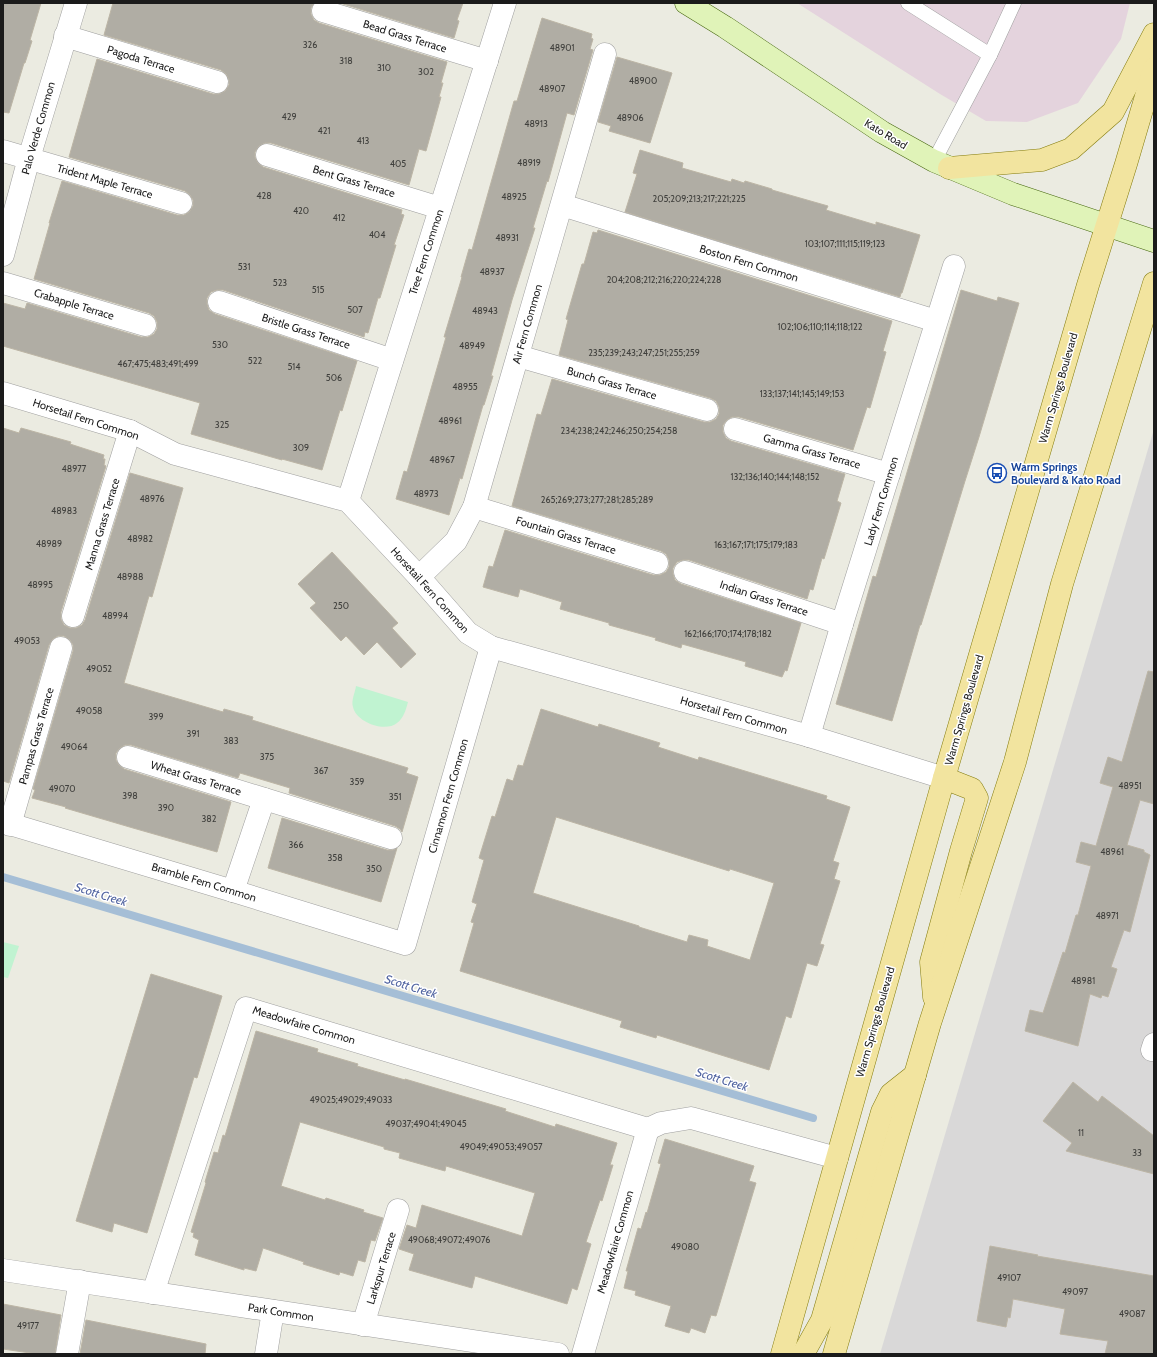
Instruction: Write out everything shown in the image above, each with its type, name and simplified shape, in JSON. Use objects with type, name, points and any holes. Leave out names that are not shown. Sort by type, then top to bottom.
[{"type":"main road","points":[[941,165],[1042,160],[1071,149],[1113,112],[1154,34]]},
{"type":"main road","name":"Warm Springs Boulevard","points":[[782,1354],[944,778],[1154,69]]},
{"type":"main road","points":[[834,1354],[935,1008],[1015,762],[1062,584],[1154,283]]},
{"type":"main road","points":[[935,1008],[931,962],[977,798],[972,789],[944,778]]},
{"type":"main road","points":[[803,1354],[822,1320],[882,1112],[891,1094],[915,1075]]},
{"type":"street","name":"Palo Verde Common","points":[[3,255],[29,158],[76,3]]},
{"type":"street","name":"Tree Fern Common","points":[[348,501],[505,3]]},
{"type":"street","name":"Kato Road","points":[[686,3],[731,31],[882,132],[941,165],[1013,194],[1154,241]]},
{"type":"street","name":"Bead Grass Terrace","points":[[323,11],[486,61]]},
{"type":"street","name":"Pagoda Terrace","points":[[65,36],[217,82]]},
{"type":"street","name":"Air Fern Common","points":[[419,577],[456,541],[474,507],[605,54]]},
{"type":"street","name":"Trident Maple Terrace","points":[[3,151],[181,204]]},
{"type":"street","name":"Bent Grass Terrace","points":[[267,155],[440,208]]},
{"type":"street","name":"Boston Fern Common","points":[[562,205],[936,321]]},
{"type":"street","name":"Lady Fern Common","points":[[809,736],[842,624],[954,266]]},
{"type":"street","name":"Crabapple Terrace","points":[[3,283],[145,325]]},
{"type":"street","name":"Bristle Grass Terrace","points":[[219,302],[392,360]]},
{"type":"street","name":"Bunch Grass Terrace","points":[[518,356],[707,410]]},
{"type":"street","name":"Horsetail Fern Common","points":[[3,392],[130,431],[175,454],[348,501],[419,577],[468,633],[492,647],[809,736],[944,778]]},
{"type":"street","name":"Gamma Grass Terrace","points":[[735,429],[889,474]]},
{"type":"street","name":"Manna Grass Terrace","points":[[73,616],[130,431]]},
{"type":"street","name":"Fountain Grass Terrace","points":[[474,507],[657,563]]},
{"type":"street","name":"Indian Grass Terrace","points":[[685,572],[842,624]]},
{"type":"street","name":"Cinnamon Fern Common","points":[[405,944],[492,647]]},
{"type":"street","name":"Pampas Grass Terrace","points":[[6,823],[61,648]]},
{"type":"street","name":"Wheat Grass Terrace","points":[[128,757],[391,838]]},
{"type":"street","points":[[233,891],[264,799]]},
{"type":"street","name":"Bramble Fern Common","points":[[6,823],[405,944]]},
{"type":"street","name":"Meadowfaire Common","points":[[153,1293],[246,1008],[648,1130],[583,1354]]},
{"type":"street","points":[[648,1130],[661,1123],[691,1118],[837,1158]]},
{"type":"street","name":"Larkspur Terrace","points":[[364,1325],[398,1210]]},
{"type":"street","name":"Park Common","points":[[3,1270],[364,1325],[469,1348],[558,1354]]},
{"type":"street","points":[[67,1354],[80,1281]]},
{"type":"street","points":[[266,1354],[273,1311]]},
{"type":"lane","points":[[908,3],[990,55]]},
{"type":"lane","points":[[941,165],[1014,3]]},
{"type":"shaded area","points":[[797,3],[1130,3],[1121,39],[1078,103],[1027,122],[986,121],[940,94]]},
{"type":"shaded area","points":[[1154,429],[1154,1354],[880,1354]]},
{"type":"green space","points":[[356,686],[408,702],[401,719],[392,726],[385,727],[372,724],[359,717],[353,707]]},
{"type":"green space","points":[[3,942],[19,946],[8,978],[3,977]]},
{"type":"building","points":[[3,3],[41,3],[30,40],[32,41],[9,113],[3,112]]},
{"type":"building","points":[[113,3],[314,3],[311,8],[311,14],[314,20],[319,23],[447,62],[441,83],[443,83],[439,97],[441,97],[426,151],[419,149],[409,185],[271,143],[265,143],[259,146],[255,152],[255,157],[258,163],[263,167],[402,210],[401,214],[404,215],[394,245],[396,245],[368,333],[365,332],[364,337],[223,290],[211,292],[207,298],[209,310],[215,314],[357,361],[342,411],[340,410],[322,470],[191,434],[200,403],[3,346],[3,303],[25,309],[27,303],[141,337],[148,337],[154,334],[157,329],[157,322],[154,316],[149,313],[34,279],[62,181],[177,215],[184,215],[189,212],[193,206],[193,200],[185,191],[69,157],[97,59],[213,94],[219,94],[225,91],[229,85],[229,80],[226,74],[221,70],[104,35]]},
{"type":"building","points":[[340,3],[463,3],[457,20],[459,21],[454,38]]},
{"type":"building","points":[[542,18],[592,34],[591,38],[593,39],[590,49],[593,50],[574,115],[567,113],[548,182],[547,181],[533,228],[535,228],[512,300],[491,376],[493,376],[483,405],[462,479],[460,478],[449,515],[396,499],[404,471],[407,472],[446,337],[444,337],[469,249],[472,250],[514,101],[517,101]]},
{"type":"building","points":[[617,57],[672,73],[650,143],[609,131],[611,126],[598,122]]},
{"type":"building","points":[[640,150],[683,163],[682,168],[731,182],[732,179],[744,183],[745,181],[828,206],[826,210],[876,225],[876,222],[920,235],[900,297],[625,212],[637,174],[633,173]]},
{"type":"building","points":[[598,230],[892,321],[883,351],[886,352],[870,408],[867,407],[853,450],[739,417],[732,417],[723,425],[723,432],[726,438],[731,441],[845,474],[837,501],[841,503],[824,559],[822,558],[813,590],[810,589],[807,599],[689,560],[677,562],[673,568],[675,580],[681,584],[801,623],[787,671],[785,670],[782,677],[745,666],[746,662],[682,644],[681,648],[655,640],[656,638],[560,609],[562,602],[520,589],[518,597],[483,587],[489,566],[493,567],[505,530],[653,575],[660,575],[666,572],[669,567],[669,560],[666,554],[661,551],[512,506],[537,414],[541,415],[552,379],[704,422],[710,422],[716,419],[719,414],[719,407],[716,401],[710,398],[559,355],[568,320],[566,319],[582,264],[584,264],[593,232],[597,233]]},
{"type":"building","points":[[961,290],[997,301],[998,297],[1019,303],[892,721],[836,704],[873,576],[876,577]]},
{"type":"building","points":[[3,428],[19,433],[21,428],[71,442],[70,444],[104,455],[104,465],[106,466],[61,612],[61,619],[64,625],[70,628],[76,628],[82,625],[85,620],[130,473],[183,488],[152,597],[149,596],[124,683],[223,712],[224,709],[253,717],[252,720],[408,768],[406,773],[418,777],[402,832],[395,826],[289,793],[290,788],[240,773],[238,778],[131,745],[125,745],[116,753],[116,760],[124,769],[231,802],[217,852],[32,798],[35,790],[33,789],[73,651],[73,645],[70,640],[64,636],[58,636],[53,639],[49,645],[9,783],[3,781]]},
{"type":"building","points":[[332,552],[398,623],[392,628],[416,654],[401,668],[377,642],[364,655],[346,636],[341,641],[310,608],[316,603],[298,584]]},
{"type":"building","points":[[1148,671],[1154,672],[1154,804],[1140,800],[1127,845],[1144,850],[1144,852],[1150,855],[1130,932],[1124,930],[1111,967],[1117,969],[1108,997],[1102,995],[1101,998],[1090,994],[1078,1046],[1025,1031],[1030,1010],[1043,1013],[1063,952],[1065,953],[1076,915],[1078,915],[1091,866],[1076,862],[1081,842],[1096,846],[1113,787],[1100,783],[1108,757],[1122,762]]},
{"type":"building","points":[[541,709],[598,727],[599,724],[660,743],[658,747],[698,760],[699,757],[827,796],[826,799],[850,807],[833,861],[839,863],[834,879],[840,881],[820,944],[824,945],[817,966],[807,963],[791,1018],[786,1016],[769,1070],[657,1035],[656,1038],[620,1027],[622,1021],[460,971],[474,923],[471,922],[477,904],[472,902],[484,860],[479,858],[492,816],[495,817],[507,779],[513,781],[518,765],[523,766]],"holes":[[[556,817],[729,871],[730,869],[774,883],[750,960],[707,946],[708,940],[689,935],[687,942],[533,893]]]},
{"type":"building","points":[[282,818],[387,850],[397,848],[381,902],[268,868]]},
{"type":"building","points":[[151,974],[222,996],[197,1078],[194,1077],[147,1233],[114,1223],[112,1232],[76,1221]]},
{"type":"building","points":[[256,1031],[318,1049],[317,1052],[358,1064],[357,1066],[506,1109],[505,1111],[555,1127],[556,1124],[617,1143],[610,1165],[613,1165],[602,1201],[600,1200],[586,1242],[591,1244],[577,1290],[572,1288],[567,1304],[475,1276],[472,1288],[409,1270],[414,1254],[399,1249],[407,1225],[416,1228],[422,1205],[522,1236],[535,1193],[446,1166],[445,1171],[399,1158],[400,1153],[384,1149],[384,1147],[300,1122],[281,1186],[325,1200],[326,1198],[364,1210],[363,1212],[383,1218],[375,1241],[371,1240],[365,1262],[358,1260],[353,1276],[340,1272],[339,1275],[303,1264],[304,1262],[263,1248],[256,1271],[244,1268],[244,1270],[195,1255],[199,1240],[193,1237],[194,1233],[191,1232],[214,1152],[218,1153],[223,1135],[225,1136]]},
{"type":"building","points":[[1073,1082],[1098,1102],[1102,1096],[1154,1136],[1154,1174],[1066,1151],[1072,1143],[1043,1121]]},
{"type":"building","points":[[665,1139],[754,1166],[749,1181],[756,1183],[716,1316],[711,1315],[705,1333],[691,1328],[689,1333],[665,1326],[671,1306],[635,1295],[636,1291],[624,1288],[628,1271],[626,1271],[638,1228],[641,1229],[646,1212],[647,1213],[661,1164],[658,1163]]},
{"type":"building","points":[[990,1246],[1038,1255],[1037,1256],[1154,1276],[1154,1354],[1105,1354],[1108,1341],[1060,1334],[1065,1309],[1013,1299],[1010,1318],[1008,1317],[1006,1327],[977,1321]]},
{"type":"building","points":[[3,1304],[61,1315],[55,1354],[37,1354],[3,1349]]},
{"type":"building","points":[[86,1320],[206,1344],[205,1354],[80,1354]]},
{"type":"waterway","name":"Scott Creek","points":[[3,877],[813,1118]]},
{"type":"place","name":"Warm Springs Boulevard & Kato Road","points":[[997,473]]}]
